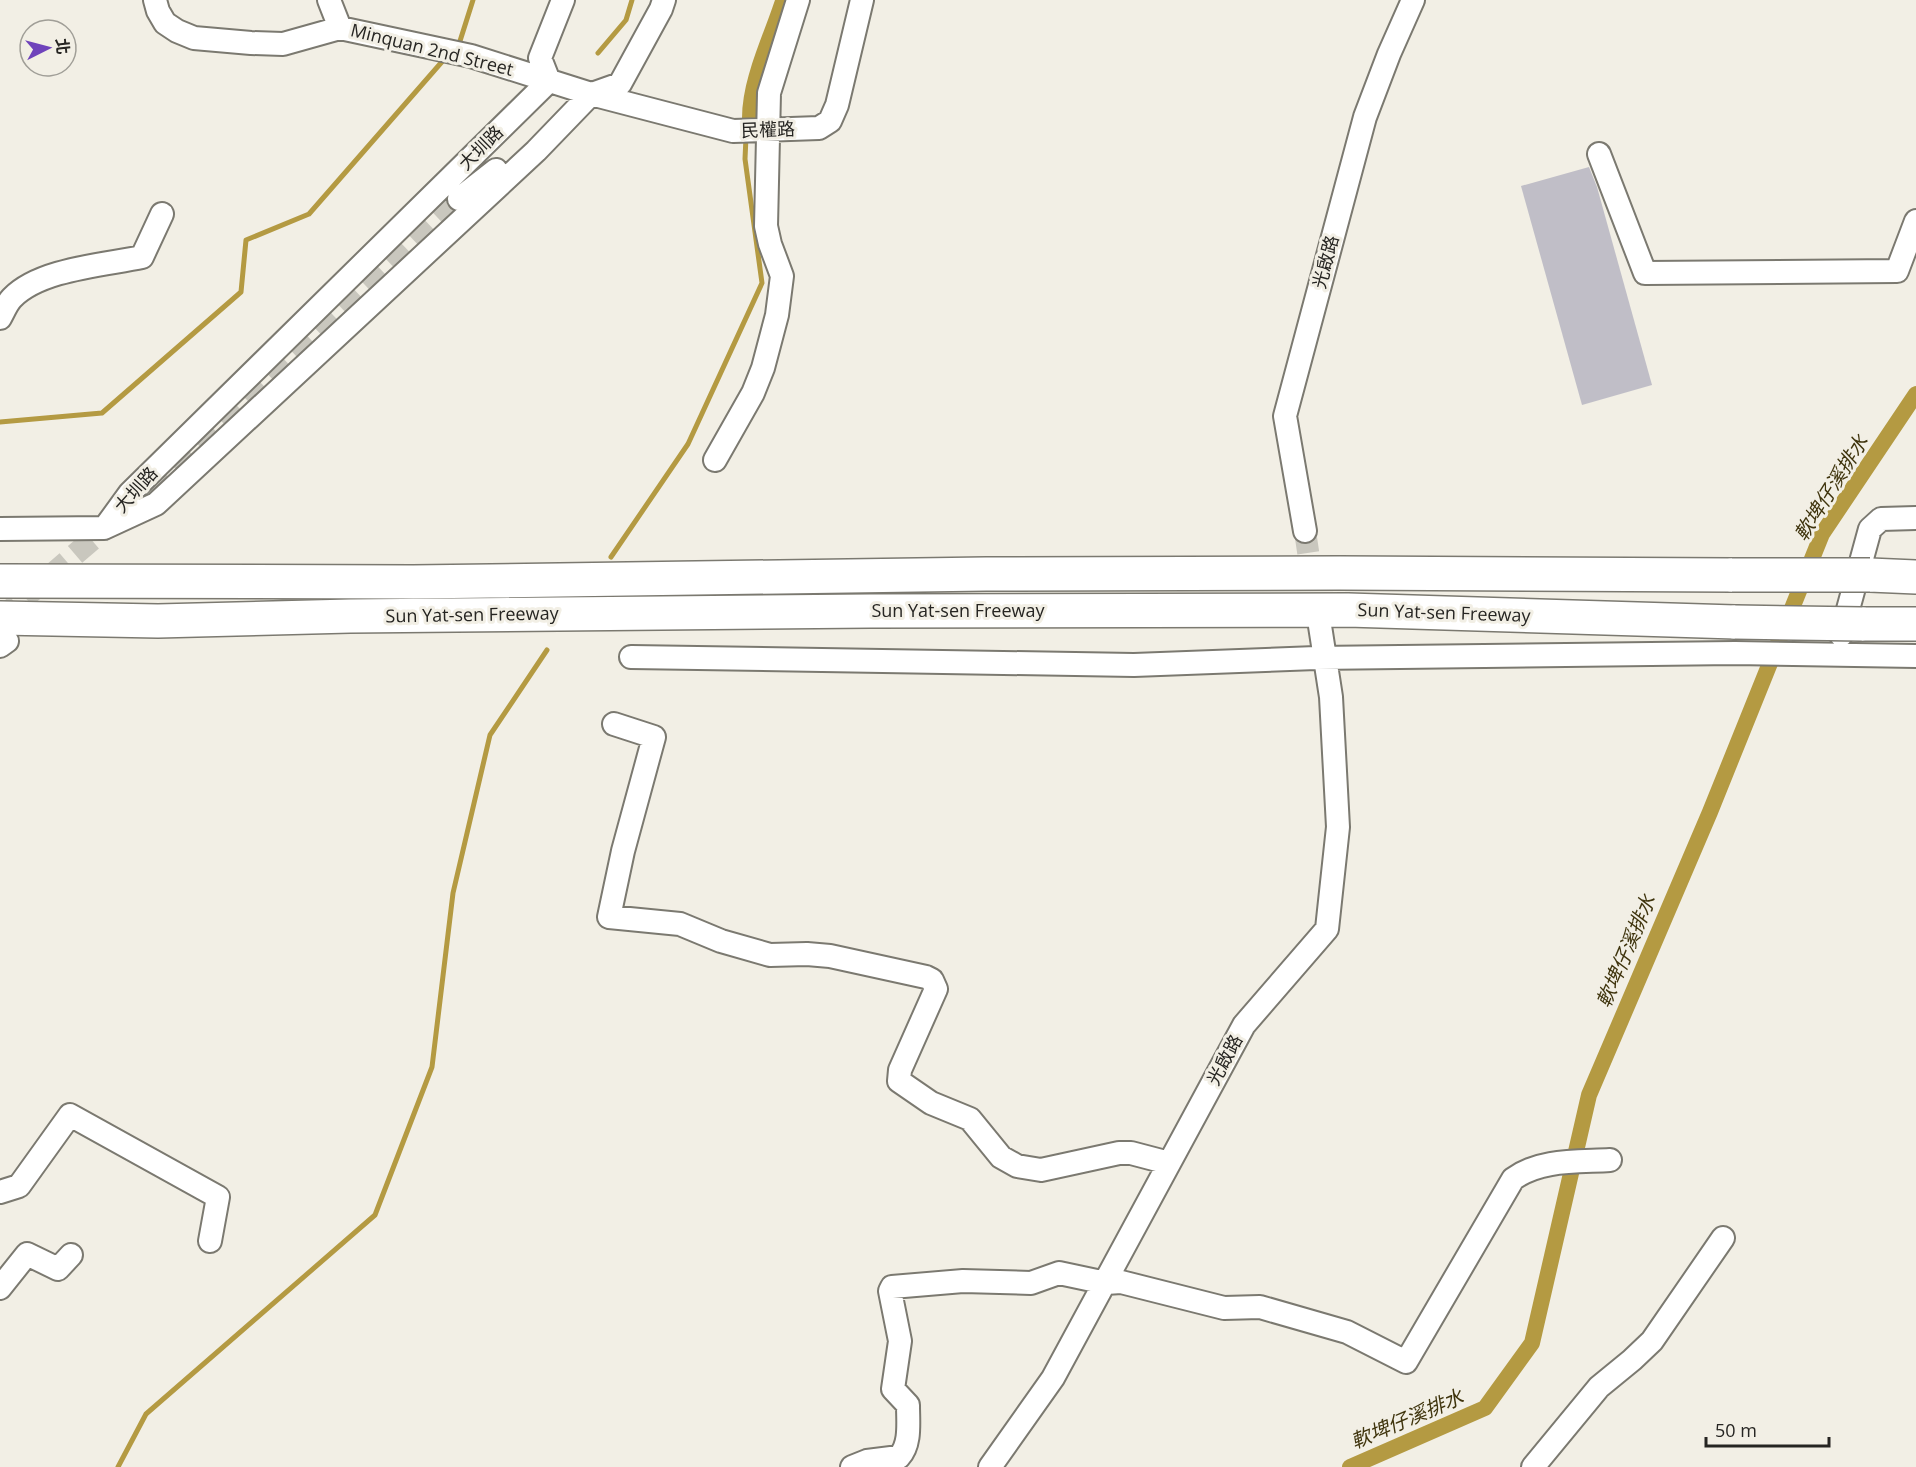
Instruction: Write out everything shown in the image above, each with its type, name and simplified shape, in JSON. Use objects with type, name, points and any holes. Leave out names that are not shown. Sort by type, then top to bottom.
[{"type":"highway","name":"Sun Yat-sen Freeway","points":[[0,581],[413,582],[1022,574],[1340,573],[1916,577]]},
{"type":"highway","name":"Sun Yat-sen Freeway","points":[[2,636],[158,621],[351,616],[823,611],[1348,610],[1735,638],[1862,624],[1916,624]]},
{"type":"street","name":"Minquan 2nd Street","points":[[155,0],[158,11],[165,22],[177,31],[194,38],[284,44],[340,28],[471,56],[549,81]]},
{"type":"street","points":[[329,0],[340,28]]},
{"type":"street","points":[[563,0],[540,58],[549,81],[459,199],[591,94],[620,84],[664,0]]},
{"type":"street","points":[[715,460],[753,393],[769,351],[777,315],[782,276],[766,226],[762,130],[769,93],[798,0]]},
{"type":"street","name":"民權路","points":[[549,81],[733,131],[819,128],[830,121],[837,105],[862,0]]},
{"type":"street","name":"光啟路","points":[[1305,531],[1285,416],[1365,117],[1413,0]]},
{"type":"street","name":"大圳路","points":[[104,528],[130,493],[549,81]]},
{"type":"street","name":"大圳路","points":[[104,528],[156,504],[536,151],[591,94]]},
{"type":"street","points":[[1599,154],[1645,273],[1897,272],[1916,221]]},
{"type":"street","points":[[0,318],[14,296],[39,280],[61,273],[142,257],[162,214]]},
{"type":"street","points":[[1834,661],[1870,529],[1881,519],[1916,518]]},
{"type":"street","points":[[0,529],[104,528]]},
{"type":"street","name":"光啟路","points":[[990,1467],[1053,1378],[1244,1025],[1327,930],[1338,827],[1331,697],[1320,626]]},
{"type":"street","points":[[632,657],[1134,665],[1325,659],[1735,638],[1806,656],[1916,656]]},
{"type":"street","points":[[614,724],[654,737],[622,851],[609,917],[680,924],[721,941],[770,955],[830,956],[926,977],[932,980],[936,989],[900,1070],[899,1081],[931,1103],[970,1119],[1001,1157],[1017,1166],[1041,1170],[1119,1153],[1131,1153],[1169,1163]]},
{"type":"street","points":[[0,1192],[19,1186],[70,1115],[218,1197],[210,1241]]},
{"type":"street","points":[[852,1467],[867,1461],[898,1458],[904,1452],[907,1443],[908,1406],[894,1389],[900,1341],[890,1291],[892,1287],[963,1281],[1031,1283],[1059,1273],[1106,1283],[1121,1282],[1224,1308],[1260,1306],[1347,1332],[1406,1362],[1513,1179],[1524,1171],[1550,1164],[1610,1160]]},
{"type":"street","points":[[1533,1467],[1599,1387],[1652,1341],[1723,1238]]},
{"type":"street","points":[[0,1288],[27,1254],[58,1269],[71,1255]]},
{"type":"shaded area","points":[[775,0],[792,0],[754,125],[742,122],[745,91],[753,60]]},
{"type":"building","points":[[1589,167],[1597,187],[1652,385],[1582,405],[1521,186]]},
{"type":"waterway","points":[[455,47],[460,41],[473,0]]},
{"type":"waterway","points":[[598,53],[626,20],[632,0]]},
{"type":"waterway","points":[[0,422],[102,413],[241,292],[246,240],[309,214],[447,56]]},
{"type":"waterway","points":[[611,557],[688,444],[762,283],[745,159],[746,137]]},
{"type":"waterway","name":"軟埤仔溪排水","points":[[1350,1467],[1485,1408],[1532,1343],[1589,1095],[1710,812],[1822,534],[1916,394]]},
{"type":"waterway","points":[[118,1467],[146,1414],[375,1215],[432,1067],[453,893],[490,735],[547,650]]},
{"type":"tunnel","points":[[0,619],[157,484],[459,199]]},
{"type":"tunnel","points":[[1305,531],[1319,625]]}]
